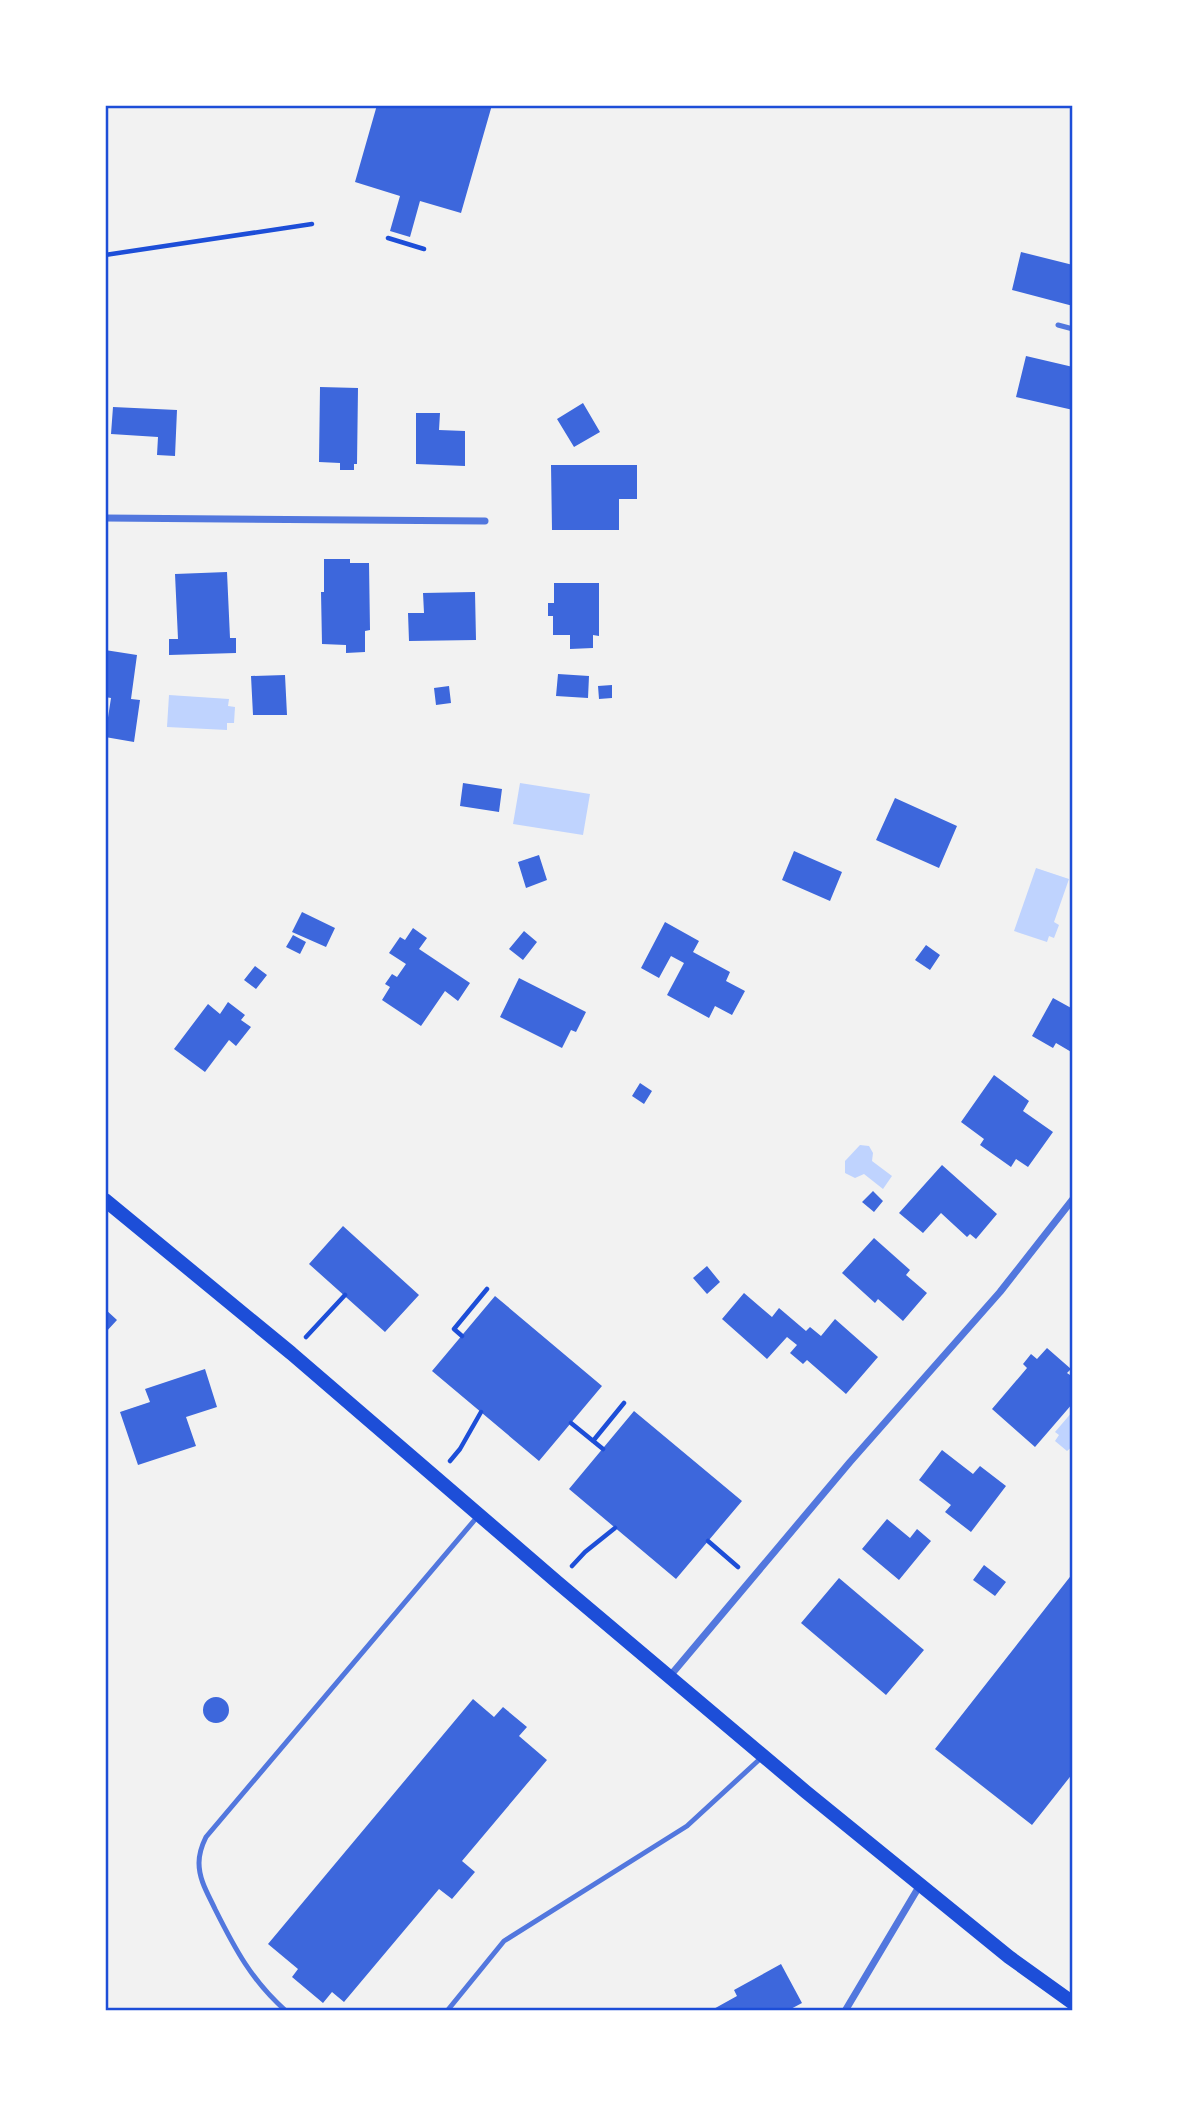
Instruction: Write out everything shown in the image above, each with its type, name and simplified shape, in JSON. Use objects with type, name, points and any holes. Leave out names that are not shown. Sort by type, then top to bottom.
[{"type":"main road","points":[[105,1200],[291,1353],[764,1756],[1009,1957],[1073,2003]]},
{"type":"street","points":[[105,518],[485,521]]},
{"type":"street","points":[[669,1677],[859,1452],[1000,1292],[1073,1199]]},
{"type":"street","points":[[845,2011],[920,1885]]},
{"type":"lane","points":[[1058,326],[1073,329]]},
{"type":"lane","points":[[286,2011],[254,1978],[239,1956],[202,1881],[199,1863],[201,1849],[206,1837],[479,1515]]},
{"type":"lane","points":[[447,2011],[504,1941],[687,1826],[764,1756]]},
{"type":"path","points":[[105,255],[312,223]]},
{"type":"path","points":[[388,238],[424,249]]},
{"type":"path","points":[[462,1336],[454,1329],[487,1289]]},
{"type":"path","points":[[291,1353],[345,1295]]},
{"type":"path","points":[[593,1441],[624,1403]]},
{"type":"path","points":[[435,1477],[460,1449],[481,1412]]},
{"type":"path","points":[[571,1423],[603,1449]]},
{"type":"path","points":[[557,1582],[585,1552],[615,1528]]},
{"type":"path","points":[[708,1541],[752,1579]]},
{"type":"water","points":[[169,695],[229,699],[228,706],[235,707],[234,723],[227,723],[227,730],[167,727]]},
{"type":"water","points":[[520,783],[590,794],[583,835],[513,824]]},
{"type":"water","points":[[1036,868],[1069,879],[1054,922],[1059,925],[1054,938],[1049,936],[1047,942],[1014,931]]},
{"type":"water","points":[[860,1145],[869,1146],[873,1153],[872,1161],[892,1176],[883,1189],[864,1174],[855,1178],[845,1173],[845,1161]]},
{"type":"water","points":[[1073,1411],[1073,1446],[1067,1451],[1055,1441],[1059,1435],[1055,1432]]},
{"type":"building","points":[[377,105],[492,105],[461,213],[420,201],[410,237],[390,231],[400,196],[355,182]]},
{"type":"building","points":[[1021,252],[1073,265],[1073,306],[1012,290]]},
{"type":"building","points":[[1026,356],[1073,367],[1073,410],[1016,397]]},
{"type":"building","points":[[320,387],[358,388],[357,464],[354,464],[354,470],[340,470],[340,463],[319,462]]},
{"type":"building","points":[[583,403],[600,432],[574,447],[557,419]]},
{"type":"building","points":[[113,407],[177,410],[175,456],[157,455],[158,437],[111,434]]},
{"type":"building","points":[[416,413],[440,413],[439,430],[465,431],[465,466],[416,464]]},
{"type":"building","points":[[551,465],[637,465],[637,499],[619,499],[619,530],[552,530]]},
{"type":"building","points":[[324,559],[350,559],[350,563],[369,563],[370,630],[365,631],[365,652],[346,653],[346,645],[322,644],[321,592],[324,592]]},
{"type":"building","points":[[227,572],[230,638],[236,638],[236,653],[169,655],[169,639],[178,639],[175,574]]},
{"type":"building","points":[[554,583],[599,583],[599,636],[593,635],[593,648],[570,649],[570,635],[553,635],[553,616],[548,616],[548,603],[554,603]]},
{"type":"building","points":[[475,592],[476,640],[409,641],[408,613],[424,613],[423,593]]},
{"type":"building","points":[[105,650],[137,655],[131,699],[140,700],[134,742],[105,737],[111,698],[105,697]]},
{"type":"building","points":[[558,674],[589,676],[588,698],[556,696]]},
{"type":"building","points":[[285,675],[287,715],[253,715],[251,676]]},
{"type":"building","points":[[612,685],[612,698],[599,699],[598,686]]},
{"type":"building","points":[[449,686],[451,703],[436,705],[434,688]]},
{"type":"building","points":[[463,783],[502,789],[499,812],[460,806]]},
{"type":"building","points":[[895,798],[957,826],[939,868],[876,840]]},
{"type":"building","points":[[794,851],[842,872],[830,901],[782,880]]},
{"type":"building","points":[[539,855],[547,880],[526,888],[518,862]]},
{"type":"building","points":[[302,912],[335,928],[326,947],[292,932]]},
{"type":"building","points":[[665,922],[699,941],[693,952],[730,972],[726,981],[745,991],[732,1015],[715,1006],[709,1018],[667,995],[684,963],[671,956],[659,978],[641,968]]},
{"type":"building","points":[[413,928],[427,938],[419,949],[470,983],[458,1001],[445,991],[421,1026],[382,1000],[390,987],[385,984],[392,974],[397,977],[406,964],[389,953],[400,937],[405,940]]},
{"type":"building","points":[[524,931],[537,942],[523,960],[509,949]]},
{"type":"building","points":[[293,935],[306,942],[300,954],[286,947]]},
{"type":"building","points":[[926,945],[940,955],[930,970],[915,960]]},
{"type":"building","points":[[255,966],[267,975],[256,989],[244,980]]},
{"type":"building","points":[[519,978],[586,1012],[576,1032],[571,1030],[562,1048],[500,1017]]},
{"type":"building","points":[[1053,998],[1073,1009],[1073,1053],[1056,1043],[1053,1048],[1032,1036]]},
{"type":"building","points":[[228,1002],[245,1015],[241,1020],[251,1027],[236,1046],[229,1040],[205,1072],[174,1049],[208,1004],[220,1014]]},
{"type":"building","points":[[994,1075],[1029,1101],[1023,1111],[1053,1132],[1028,1167],[1016,1159],[1011,1167],[980,1145],[984,1139],[961,1122]]},
{"type":"building","points":[[640,1083],[652,1091],[644,1104],[632,1096]]},
{"type":"building","points":[[942,1165],[997,1214],[976,1239],[970,1234],[967,1237],[941,1213],[923,1233],[899,1213]]},
{"type":"building","points":[[873,1191],[883,1201],[874,1212],[862,1202]]},
{"type":"building","points":[[343,1226],[419,1295],[385,1332],[309,1264]]},
{"type":"building","points":[[874,1238],[910,1270],[906,1275],[927,1293],[903,1321],[878,1299],[875,1303],[842,1273]]},
{"type":"building","points":[[707,1266],[720,1282],[707,1294],[693,1278]]},
{"type":"building","points":[[744,1293],[772,1317],[779,1308],[806,1331],[810,1327],[821,1336],[835,1319],[878,1357],[846,1394],[807,1360],[803,1364],[790,1353],[797,1345],[787,1337],[767,1359],[722,1319]]},
{"type":"building","points":[[495,1296],[602,1386],[539,1461],[432,1371]]},
{"type":"building","points":[[105,1309],[117,1320],[105,1333]]},
{"type":"building","points":[[1047,1348],[1071,1369],[1067,1373],[1073,1377],[1073,1403],[1035,1447],[992,1409],[1027,1368],[1023,1364],[1031,1354],[1037,1359]]},
{"type":"building","points":[[205,1369],[217,1407],[186,1417],[196,1446],[138,1465],[120,1412],[150,1402],[145,1389]]},
{"type":"building","points":[[634,1411],[742,1501],[676,1579],[569,1489]]},
{"type":"building","points":[[942,1450],[973,1474],[980,1466],[1006,1486],[971,1532],[945,1512],[951,1505],[919,1480]]},
{"type":"building","points":[[887,1519],[910,1538],[917,1529],[931,1541],[899,1580],[862,1549]]},
{"type":"building","points":[[984,1565],[1006,1582],[995,1596],[973,1580]]},
{"type":"building","points":[[1073,1573],[1073,1773],[1032,1825],[935,1749]]},
{"type":"building","points":[[839,1578],[924,1650],[886,1695],[801,1623]]},
{"type":"building","points":[[216,1697],[225,1701],[229,1710],[225,1719],[216,1723],[207,1719],[203,1710],[207,1701]]},
{"type":"building","points":[[473,1699],[494,1717],[503,1707],[527,1727],[519,1736],[547,1760],[462,1861],[475,1872],[452,1899],[439,1889],[344,2002],[332,1992],[323,2003],[292,1977],[298,1969],[268,1944]]},
{"type":"building","points":[[781,1964],[802,2003],[787,2011],[710,2011],[737,1996],[734,1990]]}]
